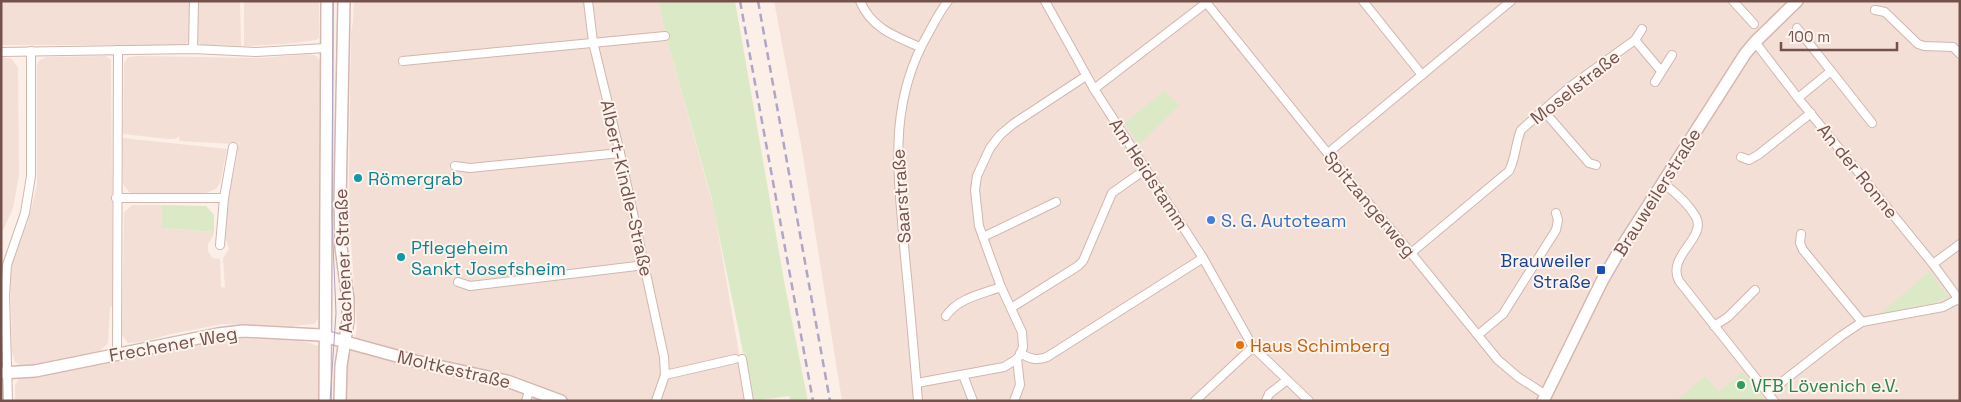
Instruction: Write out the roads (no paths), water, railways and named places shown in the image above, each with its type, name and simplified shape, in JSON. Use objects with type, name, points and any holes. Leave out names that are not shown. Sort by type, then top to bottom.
[{"type":"street","points":[[193,49],[194,1]]},
{"type":"street","name":"Aachener Straße","points":[[325,401],[327,1]]},
{"type":"street","name":"Aachener Straße","points":[[340,401],[348,320],[348,299],[341,246],[340,202],[344,1]]},
{"type":"street","name":"Albert-Kindle-Straße","points":[[588,1],[592,42],[620,153],[664,357],[665,374],[656,401]]},
{"type":"street","points":[[860,1],[868,16],[885,31],[920,47]]},
{"type":"street","name":"Saarstraße","points":[[918,401],[900,193],[898,134],[902,103],[910,72],[920,47],[948,1]]},
{"type":"street","name":"Am Heidstamm","points":[[1045,1],[1086,76],[1203,258],[1253,347],[1309,401]]},
{"type":"street","points":[[1363,1],[1422,74]]},
{"type":"street","points":[[1733,1],[1754,24]]},
{"type":"street","name":"Brauweilerstraße","points":[[1545,398],[1602,281],[1663,183],[1755,42],[1797,1]]},
{"type":"street","points":[[1094,89],[1205,2]]},
{"type":"street","name":"Spitzangerweg","points":[[1205,2],[1507,369],[1545,398]]},
{"type":"street","points":[[1328,153],[1510,2]]},
{"type":"street","points":[[1875,10],[1885,12],[1918,44],[1953,47],[1960,54]]},
{"type":"street","points":[[1797,28],[1872,123]]},
{"type":"street","name":"Moselstraße","points":[[1411,252],[1509,171],[1514,162],[1517,139],[1521,130],[1571,86],[1635,40],[1642,29]]},
{"type":"street","points":[[403,61],[665,36]]},
{"type":"street","points":[[1,52],[193,49],[256,52],[326,48],[335,46],[344,38]]},
{"type":"street","points":[[1635,40],[1661,71]]},
{"type":"street","name":"An der Ronne","points":[[1755,42],[1810,113],[1933,264],[1959,300]]},
{"type":"street","points":[[326,48],[335,52],[343,67]]},
{"type":"street","points":[[117,354],[116,198],[118,50]]},
{"type":"street","points":[[8,401],[4,373],[7,265],[25,213],[31,176],[32,51]]},
{"type":"street","points":[[1655,82],[1672,55]]},
{"type":"street","points":[[1798,98],[1831,71]]},
{"type":"street","points":[[1014,401],[1020,385],[1019,356],[1022,347],[1022,332],[1001,287],[982,237],[975,190],[977,176],[990,148],[1000,135],[1013,124],[1086,76]]},
{"type":"street","points":[[1543,110],[1589,163],[1596,165]]},
{"type":"street","points":[[1742,156],[1749,160],[1758,155],[1810,113]]},
{"type":"street","points":[[220,245],[224,198],[233,148]]},
{"type":"street","points":[[455,166],[470,168],[620,153]]},
{"type":"street","points":[[1011,308],[1083,261],[1112,193],[1146,169]]},
{"type":"street","points":[[1663,183],[1680,196],[1696,218],[1698,225],[1678,260],[1675,274],[1774,401]]},
{"type":"street","points":[[116,198],[224,198]]},
{"type":"street","points":[[982,237],[1056,202]]},
{"type":"street","points":[[1478,335],[1503,314],[1556,230],[1558,220],[1556,212]]},
{"type":"street","points":[[1801,234],[1800,243],[1803,250],[1862,322]]},
{"type":"street","points":[[1933,264],[1960,244]]},
{"type":"street","points":[[916,383],[1004,367],[1019,356],[1040,360],[1047,357],[1203,258]]},
{"type":"street","points":[[458,282],[470,286],[645,265]]},
{"type":"street","points":[[946,316],[959,303],[1001,287]]},
{"type":"street","points":[[1714,326],[1733,313],[1755,290]]},
{"type":"street","points":[[1768,393],[1862,322],[1944,307],[1959,300]]},
{"type":"street","name":"Frechener Weg","points":[[4,373],[35,371],[218,334],[243,332],[326,337],[345,341]]},
{"type":"street","name":"Moltkestraße","points":[[345,341],[415,360],[483,374],[530,388],[561,401]]},
{"type":"street","points":[[1195,401],[1253,347]]},
{"type":"street","points":[[665,374],[738,359],[749,401]]},
{"type":"street","points":[[963,375],[973,401]]},
{"type":"street","points":[[1266,401],[1269,394],[1287,380]]},
{"type":"street","points":[[526,401],[530,388]]},
{"type":"tram line","points":[[330,401],[336,313],[332,219],[333,1]]},
{"type":"railway","points":[[740,1],[813,401]]},
{"type":"railway","points":[[758,1],[830,401]]},
{"type":"place","name":"Römergrab","points":[[358,178]]},
{"type":"place","name":"S. G. Autoteam","points":[[1211,220]]},
{"type":"place","name":"Pflegeheim Sankt Josefsheim","points":[[401,257]]},
{"type":"place","name":"Brauweiler Straße","points":[[1601,270]]},
{"type":"place","name":"Haus Schimberg","points":[[1240,345]]},
{"type":"place","name":"VFB Lövenich e.V.","points":[[1741,385]]}]
